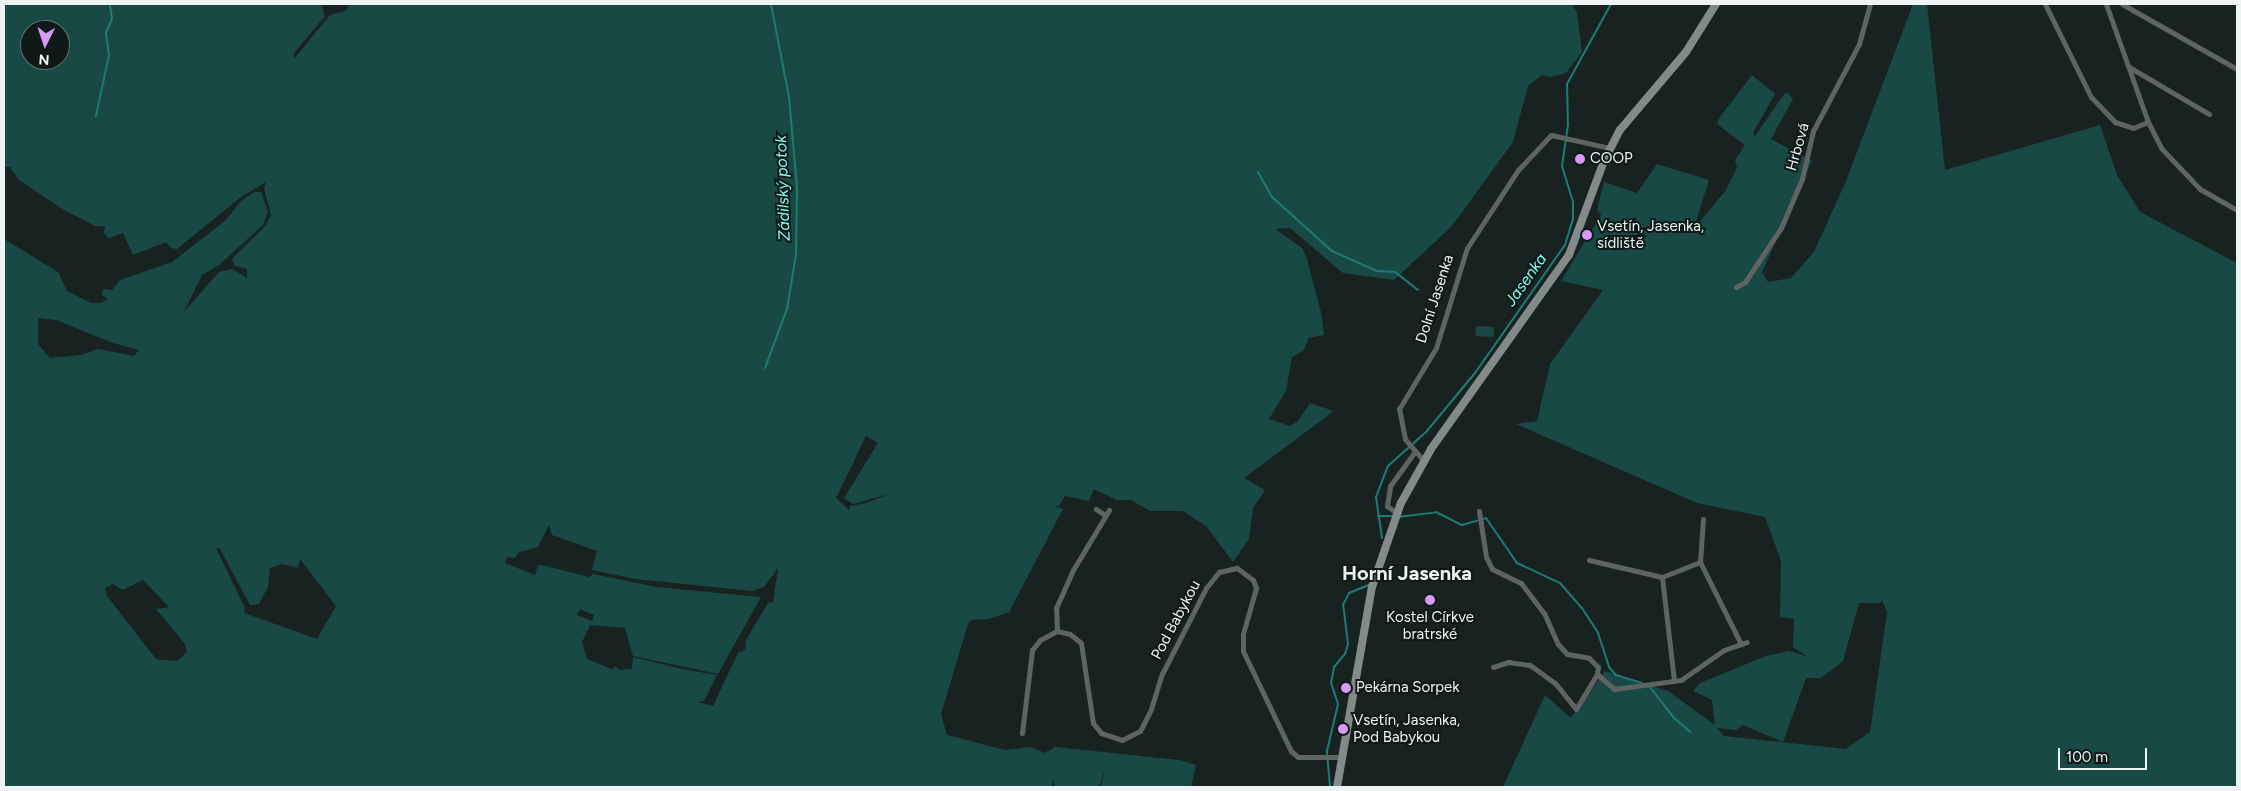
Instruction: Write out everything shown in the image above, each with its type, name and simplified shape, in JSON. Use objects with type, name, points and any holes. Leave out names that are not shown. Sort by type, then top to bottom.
[{"type":"street","points":[[1337,787],[1372,587],[1396,516],[1424,461],[1564,262],[1581,230],[1610,148],[1626,122],[1694,41],[1716,4]]},
{"type":"street","name":"Hrbová","points":[[1736,287],[1745,282],[1781,228],[1802,179],[1813,131],[1859,44],[1870,4]]},
{"type":"street","points":[[2045,4],[2091,97],[2115,122],[2133,128],[2148,122]]},
{"type":"street","points":[[2106,4],[2148,122],[2162,149],[2177,168],[2212,198],[2237,210]]},
{"type":"street","points":[[2122,4],[2237,69]]},
{"type":"street","points":[[2128,67],[2209,114]]},
{"type":"street","name":"Dolní Jasenka","points":[[1424,461],[1407,442],[1399,419],[1402,401],[1436,348],[1466,248],[1518,170],[1547,138],[1559,135],[1610,148]]},
{"type":"street","points":[[1396,516],[1387,506],[1390,486],[1414,452]]},
{"type":"street","points":[[1096,509],[1105,515]]},
{"type":"street","points":[[1022,733],[1032,650],[1040,640],[1057,631],[1056,608],[1073,570],[1109,510]]},
{"type":"street","points":[[1479,511],[1486,557],[1492,569],[1521,584],[1544,613],[1558,644],[1567,654],[1589,658],[1598,667],[1597,674],[1576,709],[1556,684],[1530,665],[1508,662],[1494,667]]},
{"type":"street","points":[[1703,519],[1700,562],[1741,644]]},
{"type":"street","points":[[1589,560],[1662,577],[1700,562]]},
{"type":"street","name":"Pod Babykou","points":[[1057,631],[1070,634],[1080,643],[1093,723],[1106,737],[1122,740],[1130,738],[1140,731],[1151,709],[1162,674],[1209,583],[1224,569],[1243,570],[1253,580],[1256,588],[1241,644],[1246,659],[1292,753],[1298,757],[1343,757]]},
{"type":"street","points":[[1662,577],[1674,680]]},
{"type":"street","points":[[1597,674],[1614,689],[1681,680],[1724,650],[1747,642]]},
{"type":"shaded area","points":[[4,4],[321,4],[325,16],[294,53],[294,59],[330,15],[345,11],[349,4],[1572,4],[1577,13],[1582,52],[1566,73],[1551,77],[1542,75],[1528,86],[1513,142],[1452,226],[1394,280],[1343,273],[1290,228],[1275,229],[1302,248],[1306,256],[1321,312],[1324,335],[1309,338],[1303,351],[1292,357],[1286,391],[1269,419],[1290,426],[1298,421],[1310,403],[1334,411],[1244,478],[1265,490],[1253,508],[1249,539],[1233,562],[1206,526],[1183,511],[1150,511],[1131,500],[1117,500],[1094,489],[1089,501],[1065,496],[1059,506],[1054,506],[1063,509],[1009,612],[989,619],[971,620],[968,624],[941,714],[947,735],[1005,750],[1031,747],[1045,753],[1055,747],[1179,760],[1196,765],[1191,787],[1101,787],[1105,769],[1099,787],[1055,787],[1053,780],[1052,787],[4,787],[4,239],[58,272],[67,291],[91,303],[101,303],[108,299],[102,295],[103,289],[112,290],[120,280],[172,262],[225,221],[241,201],[254,192],[261,192],[268,212],[263,225],[219,265],[202,275],[184,312],[219,272],[232,269],[247,278],[247,269],[235,266],[232,259],[266,225],[271,215],[264,189],[266,182],[241,197],[177,249],[171,248],[166,242],[133,255],[123,233],[109,238],[104,233],[105,226],[95,226],[64,210],[19,180],[10,167],[4,167]],"holes":[[[38,318],[56,320],[113,343],[139,350],[134,356],[98,349],[81,355],[50,358],[38,344]],[[866,436],[878,443],[844,498],[853,504],[889,494],[866,503],[850,506],[849,510],[836,498]],[[549,525],[552,535],[597,551],[592,570],[636,579],[752,591],[764,587],[778,568],[773,602],[768,603],[746,640],[745,650],[738,653],[713,706],[697,702],[704,701],[717,675],[633,657],[632,669],[620,670],[614,666],[614,670],[587,659],[582,642],[590,625],[625,628],[633,656],[718,674],[761,597],[656,587],[593,574],[589,577],[542,565],[538,565],[535,575],[505,563],[507,557],[515,558],[519,552],[538,547]],[[216,548],[220,549],[250,605],[259,604],[268,587],[270,568],[282,564],[298,568],[300,559],[336,606],[317,639],[244,613],[245,608]],[[143,580],[169,607],[156,609],[185,644],[187,652],[177,661],[156,659],[107,596],[105,588],[113,584],[123,590]],[[580,609],[594,615],[592,621],[577,615]]]},
{"type":"shaded area","points":[[1913,4],[1927,4],[1945,170],[2100,125],[2117,175],[2140,212],[2237,263],[2237,787],[1503,787],[1545,695],[1571,718],[1605,671],[1668,691],[1715,725],[1712,700],[1693,691],[1700,683],[1766,656],[1789,651],[1808,657],[1793,647],[1794,619],[1780,617],[1781,561],[1765,517],[1697,503],[1516,424],[1537,421],[1550,364],[1603,290],[1561,281],[1601,215],[1597,209],[1604,182],[1637,193],[1657,164],[1709,180],[1695,225],[1697,225],[1726,190],[1737,168],[1735,160],[1745,145],[1717,123],[1752,75],[1775,94],[1753,133],[1755,136],[1785,93],[1788,93],[1793,99],[1771,139],[1812,161],[1762,272],[1768,282],[1791,278],[1814,252],[1846,181]],"holes":[[[1882,600],[1887,612],[1870,732],[1846,749],[1724,736],[1717,728],[1736,730],[1743,725],[1783,742],[1806,678],[1821,678],[1843,661],[1859,603],[1880,603]]]},
{"type":"shaded area","points":[[1476,326],[1494,327],[1493,337],[1475,336]]},
{"type":"waterway","points":[[96,116],[109,55],[106,33],[112,19],[110,4]]},
{"type":"waterway","name":"Zádilský potok","points":[[765,368],[787,309],[796,254],[797,188],[789,97],[771,4]]},
{"type":"waterway","name":"Jasenka","points":[[1382,538],[1376,497],[1388,466],[1426,432],[1475,373],[1565,245],[1573,219],[1573,202],[1562,166],[1568,125],[1567,84],[1611,4]]},
{"type":"waterway","points":[[1258,172],[1272,197],[1332,251],[1377,271],[1395,272],[1418,290]]},
{"type":"waterway","points":[[1398,517],[1436,512],[1462,525],[1486,518],[1517,563],[1560,583],[1582,608],[1598,633],[1609,667],[1616,675],[1642,683]]},
{"type":"waterway","points":[[1378,516],[1393,516]]},
{"type":"waterway","name":"Jasenka","points":[[1330,787],[1327,751],[1338,704],[1331,683],[1334,667],[1345,654],[1348,644],[1343,605],[1349,593],[1369,585]]},
{"type":"waterway","points":[[1649,686],[1673,717],[1690,732]]},
{"type":"place","name":"COOP","points":[[1580,159]]},
{"type":"place","name":"Vsetín, Jasenka, sídliště","points":[[1587,235]]},
{"type":"place","name":"Kostel Církve bratrské","points":[[1430,600]]},
{"type":"place","name":"Pekárna Sorpek","points":[[1346,688]]},
{"type":"place","name":"Vsetín, Jasenka, Pod Babykou","points":[[1343,729]]},
{"type":"district","name":"Horní Jasenka","points":[[1407,573]]}]
